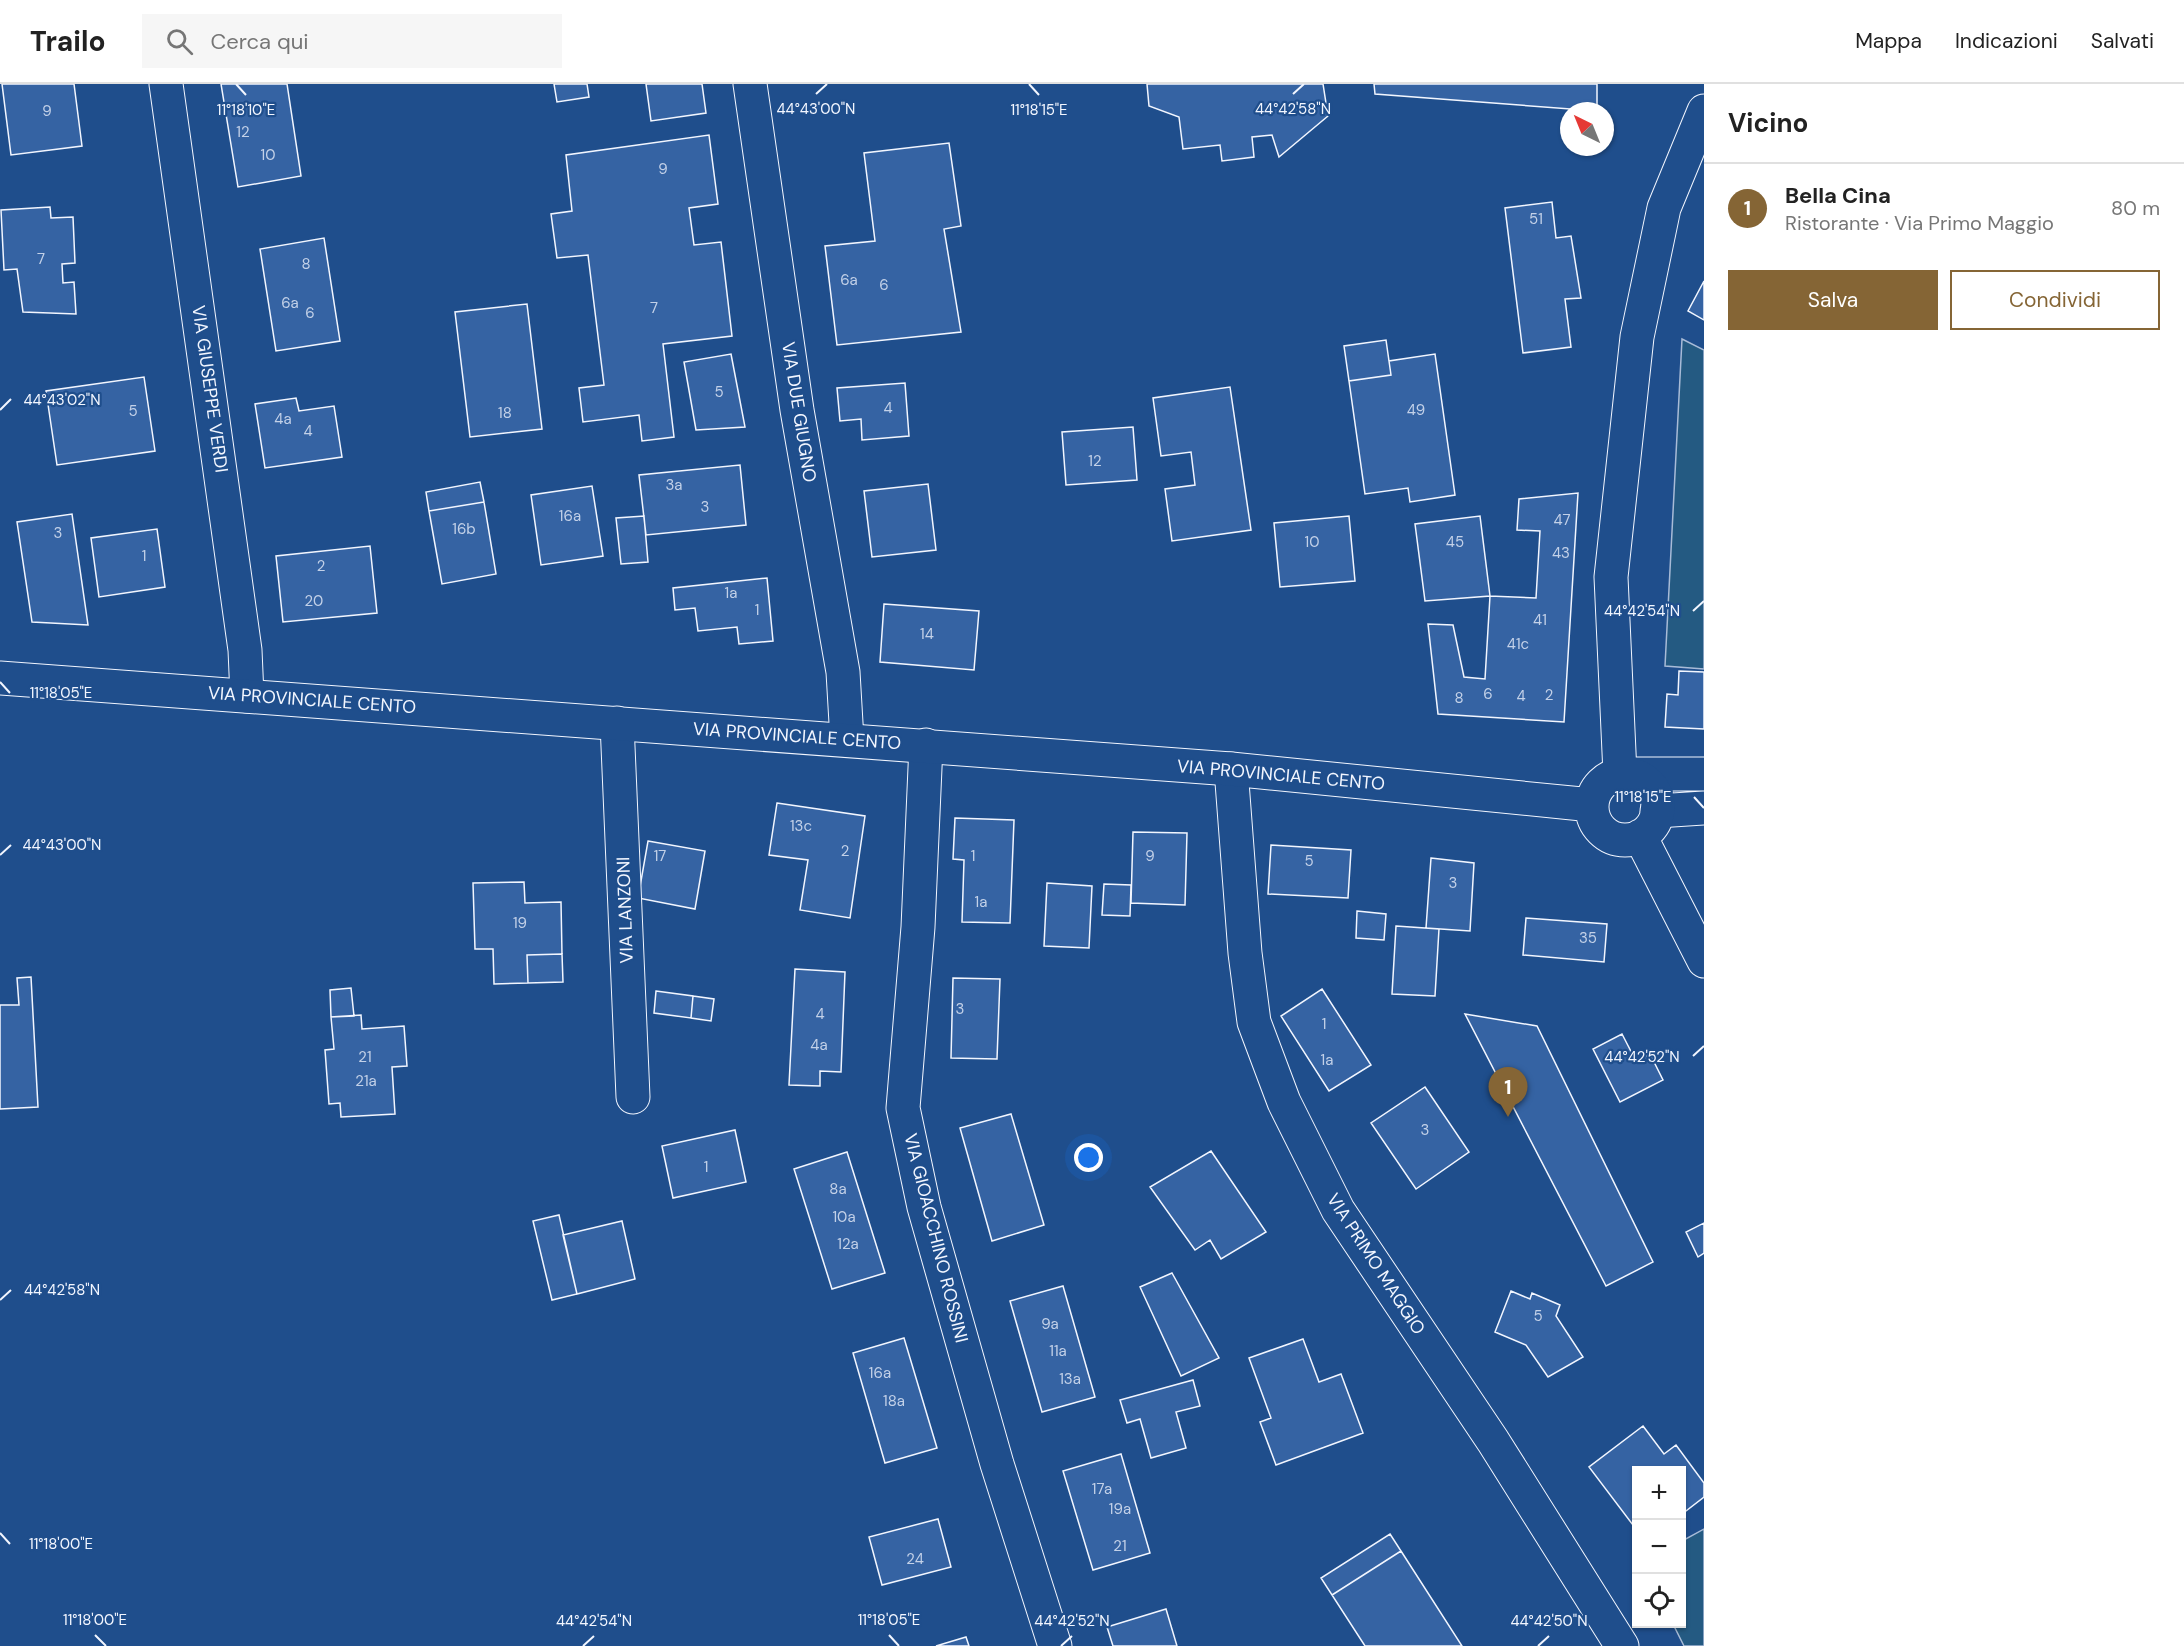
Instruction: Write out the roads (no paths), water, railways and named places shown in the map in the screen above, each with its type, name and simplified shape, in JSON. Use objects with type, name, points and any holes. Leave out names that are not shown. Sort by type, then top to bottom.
[{"type":"street","name":"VIA GIUSEPPE VERDI","points":[[166,84],[243,638],[247,696]]},
{"type":"street","name":"VIA DUE GIUGNO","points":[[750,84],[797,410],[843,672],[847,740]]},
{"type":"street","points":[[1624,774],[1611,577],[1637,338],[1665,208],[1704,111]]},
{"type":"street","name":"VIA PROVINCIALE CENTO","points":[[0,678],[1231,769],[1592,805]]},
{"type":"street","name":"VIA LANZONI","points":[[617,723],[633,1097]]},
{"type":"street","name":"VIA GIOACCHINO ROSSINI","points":[[926,745],[918,927],[903,1108],[927,1218],[997,1464],[1055,1646]]},
{"type":"street","name":"VIA PRIMO MAGGIO","points":[[1231,769],[1245,952],[1254,1022],[1284,1102],[1338,1210],[1492,1442],[1622,1646]]},
{"type":"street","points":[[1624,774],[1637,776],[1651,786],[1658,802],[1649,824],[1704,961]]},
{"type":"street","points":[[1704,774],[1624,774],[1600,785],[1592,805],[1593,815],[1604,832],[1621,839],[1649,824],[1704,808]]},
{"type":"place","name":"Bella Cina","points":[[1508,1117]]}]
